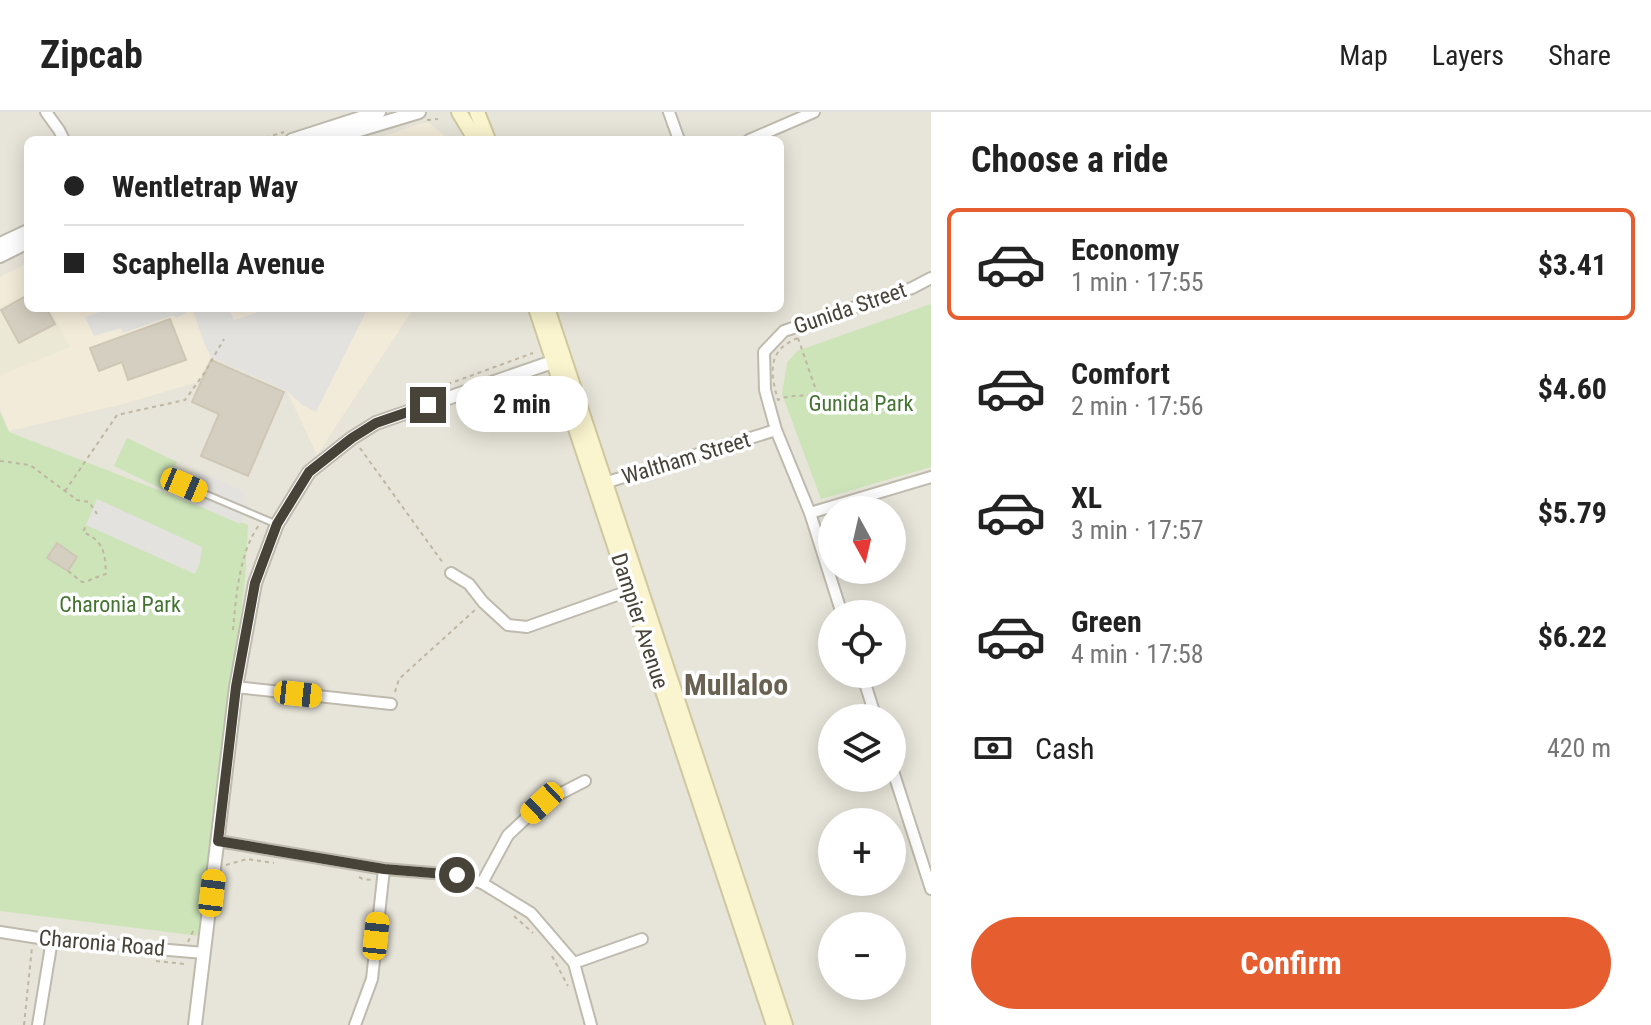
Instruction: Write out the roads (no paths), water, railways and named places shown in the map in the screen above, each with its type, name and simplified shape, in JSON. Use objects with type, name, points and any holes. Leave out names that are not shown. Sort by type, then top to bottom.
[{"type":"main road","points":[[459,112],[474,136]]},
{"type":"main road","points":[[477,112],[486,136]]},
{"type":"main road","name":"Dampier Avenue","points":[[538,312],[559,360],[601,484],[774,1025]]},
{"type":"main road","name":"Dampier Avenue","points":[[548,312],[559,360]]},
{"type":"main road","name":"Dampier Avenue","points":[[635,589],[785,1025]]},
{"type":"street","points":[[46,112],[62,136]]},
{"type":"street","points":[[304,136],[379,112]]},
{"type":"street","points":[[339,136],[419,112]]},
{"type":"street","points":[[669,112],[678,136]]},
{"type":"street","points":[[758,136],[814,112]]},
{"type":"street","points":[[0,244],[24,233]]},
{"type":"street","points":[[0,256],[24,244]]},
{"type":"street","name":"Gunida Street","points":[[838,600],[810,513],[776,430],[765,390],[764,352],[784,331],[912,288],[931,278]]},
{"type":"street","points":[[195,1025],[236,687],[255,583],[277,524],[309,472],[376,423],[559,360]]},
{"type":"street","name":"Waltham Street","points":[[601,484],[776,430]]},
{"type":"street","points":[[810,513],[931,477]]},
{"type":"street","points":[[451,573],[469,584],[508,625],[527,627],[635,589]]},
{"type":"street","points":[[236,687],[391,704]]},
{"type":"street","points":[[482,883],[508,835],[542,803],[585,781]]},
{"type":"street","points":[[900,792],[931,889]]},
{"type":"street","points":[[218,841],[384,869],[457,875],[482,883],[531,913],[574,963],[591,1025]]},
{"type":"street","points":[[355,1025],[372,979],[384,869]]},
{"type":"street","name":"Charonia Road","points":[[0,932],[51,945],[204,953]]},
{"type":"street","points":[[574,963],[642,939]]},
{"type":"street","points":[[38,1025],[51,945]]},
{"type":"lane","points":[[184,485],[277,524]]},
{"type":"district","name":"Mullaloo","points":[[736,684]]},
{"type":"park label","name":"Gunida Park","points":[[861,403]]},
{"type":"park label","name":"Charonia Park","points":[[120,604]]}]
